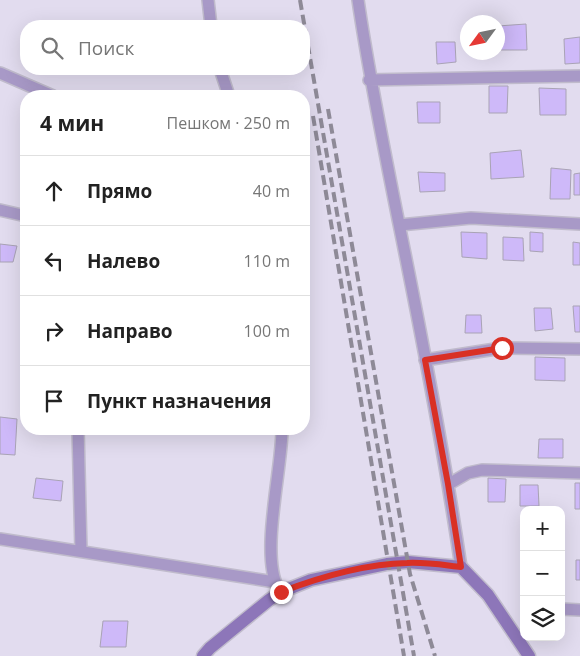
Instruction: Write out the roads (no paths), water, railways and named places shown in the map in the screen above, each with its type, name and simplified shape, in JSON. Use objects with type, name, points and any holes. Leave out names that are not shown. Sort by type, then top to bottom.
[{"type":"street","points":[[208,0],[210,20]]},
{"type":"street","points":[[358,0],[369,80],[400,225],[448,484],[461,567],[488,595],[529,656]]},
{"type":"street","points":[[0,73],[40,90]]},
{"type":"street","points":[[222,75],[227,90]]},
{"type":"street","points":[[369,80],[580,76]]},
{"type":"street","points":[[0,210],[20,215]]},
{"type":"street","points":[[400,225],[471,218],[580,224]]},
{"type":"street","points":[[425,360],[502,348],[580,349]]},
{"type":"street","points":[[78,435],[81,551]]},
{"type":"street","points":[[278,587],[272,552],[273,517],[281,435]]},
{"type":"street","points":[[448,484],[468,473],[482,470],[580,473]]},
{"type":"street","points":[[0,539],[81,551],[278,587],[388,564],[429,563],[461,567]]},
{"type":"street","points":[[203,656],[278,587]]},
{"type":"street","points":[[565,609],[580,610]]},
{"type":"railway","points":[[300,0],[303,20]]},
{"type":"railway","points":[[310,58],[414,656]]},
{"type":"railway","points":[[328,109],[410,574],[435,656]]},
{"type":"railway","points":[[313,116],[404,656]]}]
